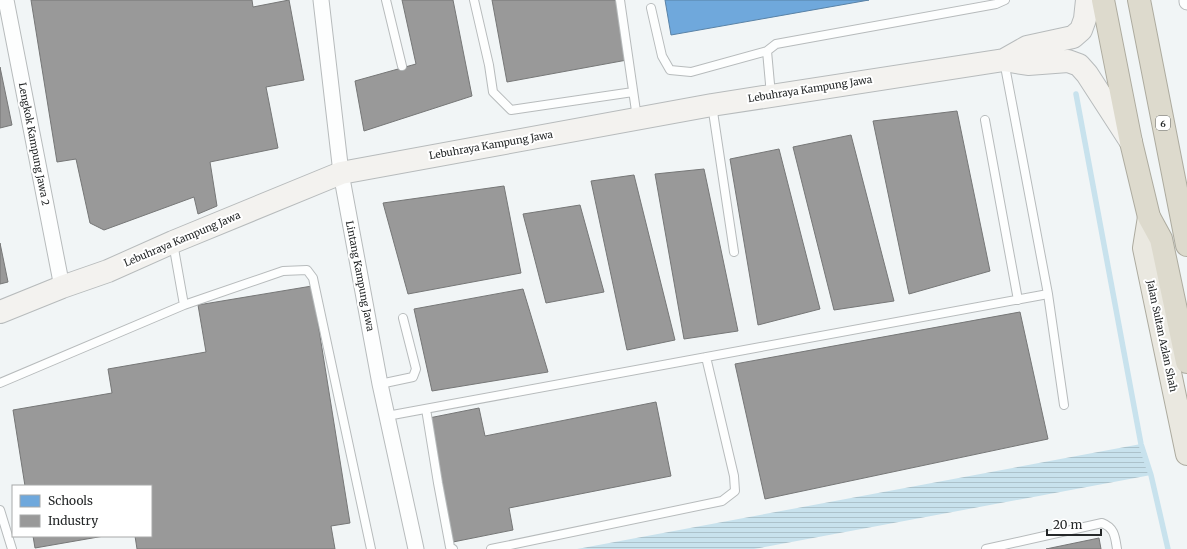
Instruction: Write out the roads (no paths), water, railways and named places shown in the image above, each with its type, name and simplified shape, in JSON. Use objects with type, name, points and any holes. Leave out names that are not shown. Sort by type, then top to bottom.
[{"type":"highway","name":"Jalan Sultan Azlan Shah","points":[[1103,0],[1131,142],[1149,216],[1161,239],[1187,362]]},
{"type":"highway","name":"6","points":[[1139,0],[1187,245]]},
{"type":"main road","name":"Jalan Sultan Azlan Shah","points":[[1149,216],[1144,248],[1187,454]]},
{"type":"street","name":"Lengkok Kampung Jawa 2","points":[[6,0],[62,287]]},
{"type":"street","name":"Lintang Kampung Jawa","points":[[321,0],[341,173],[380,384],[416,549]]},
{"type":"street","name":"Lebuhraya Kampung Jawa","points":[[1004,60],[1027,47],[1073,37],[1081,30],[1086,19],[1087,0]]},
{"type":"street","name":"Lebuhraya Kampung Jawa","points":[[0,312],[62,287],[108,271],[173,242],[341,173],[712,105],[1004,60],[1028,64],[1068,61],[1078,65],[1087,74],[1131,142]]},
{"type":"lane","points":[[386,0],[402,66]]},
{"type":"lane","points":[[474,0],[489,65],[493,92],[511,110],[634,92]]},
{"type":"lane","points":[[620,0],[637,119]]},
{"type":"lane","points":[[651,8],[662,56],[670,70],[691,72],[767,51],[776,44],[996,4],[1005,0]]},
{"type":"lane","points":[[767,51],[772,95]]},
{"type":"lane","points":[[1004,60],[1048,294],[1064,405]]},
{"type":"lane","points":[[712,105],[734,252]]},
{"type":"lane","points":[[985,120],[1018,300]]},
{"type":"lane","points":[[173,242],[184,305]]},
{"type":"lane","points":[[0,383],[184,305],[283,271],[306,270],[313,278],[371,549]]},
{"type":"lane","points":[[387,416],[1048,294]]},
{"type":"lane","points":[[380,384],[413,377],[416,369],[403,318]]},
{"type":"lane","points":[[491,549],[722,501],[735,491],[734,476],[706,357]]},
{"type":"lane","points":[[426,408],[438,483],[450,547],[452,549]]},
{"type":"lane","points":[[0,510],[12,549]]},
{"type":"lane","points":[[986,549],[1102,524],[1109,526],[1114,533],[1117,549]]},
{"type":"water","points":[[1141,444],[1151,475],[754,549],[577,549]]},
{"type":"waterway","points":[[1076,94],[1141,444],[1151,475],[1168,549]]}]
